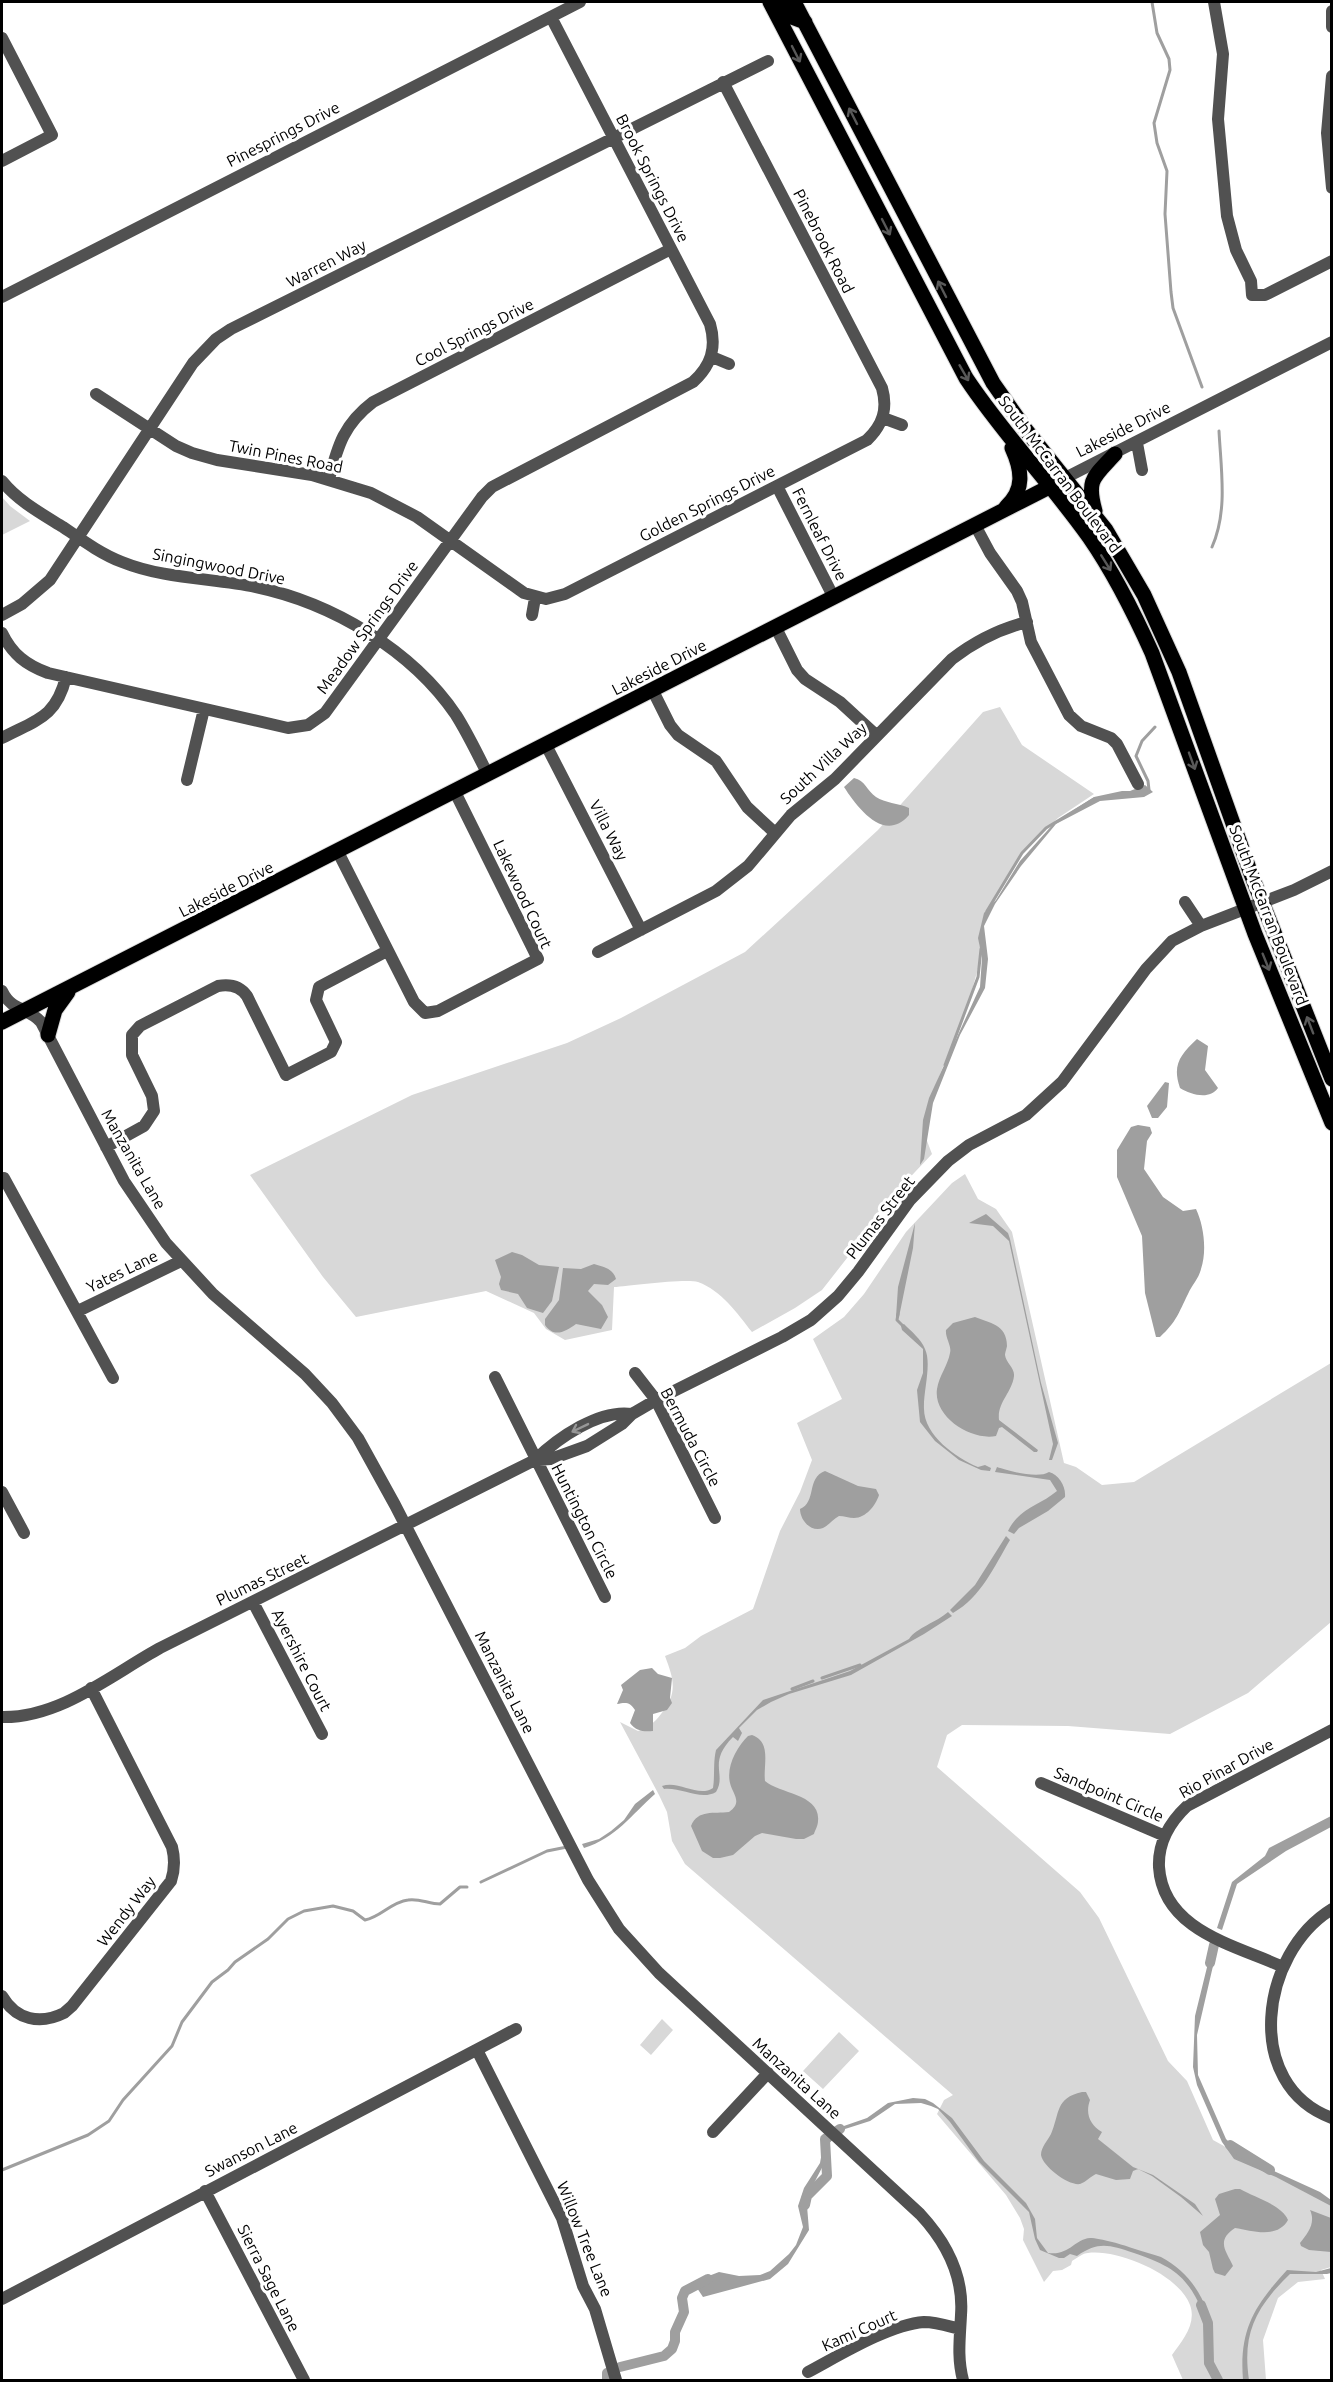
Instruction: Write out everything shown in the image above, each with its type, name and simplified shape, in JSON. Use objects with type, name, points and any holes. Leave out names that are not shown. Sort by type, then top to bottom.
[{"type":"main road","name":"South McCarran Boulevard","points":[[770,2],[945,340],[973,388],[1004,431],[1088,535],[1108,566],[1152,653],[1246,907],[1332,1123]]},
{"type":"main road","points":[[782,2],[789,16],[805,22]]},
{"type":"main road","name":"South McCarran Boulevard","points":[[794,2],[993,383],[1010,409],[1097,519],[1144,595],[1179,672],[1262,901],[1332,1079]]},
{"type":"main road","points":[[825,110],[846,130],[881,195],[897,201]]},
{"type":"main road","points":[[1001,512],[1017,495],[1021,478],[1020,469],[1004,431]]},
{"type":"main road","points":[[1097,519],[1090,488],[1095,476],[1115,454]]},
{"type":"main road","name":"Lakeside Drive","points":[[2,1022],[653,691],[1065,478]]},
{"type":"main road","points":[[1152,653],[1168,675],[1192,735],[1204,742]]},
{"type":"main road","points":[[48,1035],[55,1010],[71,988]]},
{"type":"street","name":"Pinesprings Drive","points":[[2,297],[580,2]]},
{"type":"street","points":[[1214,2],[1223,54],[1218,119],[1227,216],[1236,250],[1251,281],[1252,296],[1265,295],[1332,261]]},
{"type":"street","points":[[1332,11],[1332,27]]},
{"type":"street","name":"Brook Springs Drive","points":[[550,17],[710,324],[714,340],[712,357]]},
{"type":"street","points":[[2,38],[52,135],[2,161]]},
{"type":"street","name":"Warren Way","points":[[2,615],[22,604],[50,580],[193,363],[216,339],[231,329],[768,60]]},
{"type":"street","points":[[1332,76],[1329,111],[1332,189]]},
{"type":"street","name":"Pinebrook Road","points":[[723,82],[882,388],[883,418]]},
{"type":"street","name":"Cool Springs Drive","points":[[329,478],[343,434],[356,417],[373,402],[671,249]]},
{"type":"street","name":"Lakeside Drive","points":[[1065,478],[1332,342]]},
{"type":"street","points":[[712,357],[729,364]]},
{"type":"street","name":"Meadow Springs Drive","points":[[2,633],[15,653],[25,662],[42,671],[288,728],[308,725],[325,713],[482,496],[492,487],[693,382],[702,375],[712,357]]},
{"type":"street","name":"Twin Pines Road","points":[[96,394],[176,446],[208,458],[329,478],[393,503],[524,593],[535,598]]},
{"type":"street","points":[[883,418],[902,425]]},
{"type":"street","name":"Golden Springs Drive","points":[[535,598],[546,599],[565,594],[867,440],[883,418]]},
{"type":"street","points":[[1137,443],[1142,470]]},
{"type":"street","name":"Singingwood Drive","points":[[2,481],[17,497],[106,555],[138,568],[256,587],[300,600],[333,613],[378,640],[406,661],[441,695],[468,734],[488,775]]},
{"type":"street","name":"Fernleaf Drive","points":[[777,486],[834,598]]},
{"type":"street","points":[[975,525],[990,554],[1017,591],[1031,642],[1069,715],[1081,726],[1103,733],[1117,744],[1138,784]]},
{"type":"street","points":[[532,615],[535,598]]},
{"type":"street","name":"South Villa Way","points":[[598,952],[716,891],[748,866],[791,815],[835,779],[952,659],[975,643],[1008,627],[1027,622]]},
{"type":"street","points":[[776,628],[797,670],[805,679],[840,702],[877,736]]},
{"type":"street","points":[[2,738],[45,716],[59,699],[66,677]]},
{"type":"street","points":[[653,691],[670,725],[678,735],[716,762],[747,807],[775,833]]},
{"type":"street","points":[[187,780],[204,709]]},
{"type":"street","name":"Villa Way","points":[[546,745],[641,930]]},
{"type":"street","name":"Lakewood Court","points":[[338,852],[414,1002],[425,1013],[438,1011],[538,959],[455,792]]},
{"type":"street","name":"Plumas Street","points":[[535,1460],[551,1459],[587,1446],[656,1400],[782,1337],[825,1309],[858,1272],[910,1200],[948,1161],[969,1145],[1026,1115],[1062,1082],[1172,941],[1201,926],[1294,890],[1332,872]]},
{"type":"street","points":[[1185,902],[1201,926]]},
{"type":"street","points":[[106,1147],[144,1126],[154,1111],[152,1096],[132,1055],[132,1035],[140,1026],[218,986],[230,985],[243,991],[247,996],[286,1075],[331,1052],[336,1042],[316,1000],[319,987],[387,951]]},
{"type":"street","name":"Manzanita Lane","points":[[2,991],[9,1004],[38,1019],[135,1201],[181,1261],[213,1294],[298,1367],[332,1403],[370,1458],[574,1853],[598,1897],[632,1944],[659,1973],[920,2214],[941,2238],[952,2260],[962,2302],[960,2362],[963,2380]]},
{"type":"street","name":"Yates Lane","points":[[4,1178],[113,1378]]},
{"type":"street","name":"Yates Lane","points":[[78,1311],[181,1261]]},
{"type":"street","name":"Bermuda Circle","points":[[635,1373],[656,1400],[715,1518]]},
{"type":"street","name":"Huntington Circle","points":[[495,1377],[605,1597]]},
{"type":"street","name":"Plumas Street","points":[[2,1717],[26,1716],[40,1712],[91,1688],[149,1654],[535,1460],[549,1447],[582,1425],[619,1413],[632,1414]]},
{"type":"street","points":[[2,1492],[24,1533]]},
{"type":"street","name":"Ayershire Court","points":[[253,1602],[322,1734]]},
{"type":"street","name":"Wendy Way","points":[[2,1996],[14,2012],[33,2020],[54,2018],[64,2013],[132,1932],[171,1881],[173,1875],[175,1859],[172,1847],[91,1688]]},
{"type":"street","name":"Rio Pinar Drive","points":[[1281,1966],[1194,1927],[1175,1911],[1168,1900],[1160,1875],[1159,1862],[1170,1825],[1187,1806],[1332,1730]]},
{"type":"street","name":"Sandpoint Circle","points":[[1041,1783],[1165,1836]]},
{"type":"street","points":[[1332,1909],[1313,1923],[1301,1936],[1281,1966],[1271,2016],[1274,2050],[1286,2081],[1303,2102],[1332,2118]]},
{"type":"street","name":"Swanson Lane","points":[[2,2299],[516,2029]]},
{"type":"street","name":"Willow Tree Lane","points":[[477,2050],[562,2218],[583,2286],[595,2309],[616,2380]]},
{"type":"street","points":[[713,2132],[768,2073]]},
{"type":"street","name":"Sierra Sage Lane","points":[[205,2191],[304,2380]]},
{"type":"street","name":"Kami Court","points":[[808,2372],[870,2340],[914,2324],[935,2323],[960,2329]]},
{"type":"shaded area","points":[[2,497],[30,521],[2,535]]},
{"type":"shaded area","points":[[1000,707],[1022,745],[1094,794],[1058,818],[1020,855],[996,898],[979,937],[981,958],[968,1004],[927,1107],[924,1133],[932,1154],[881,1208],[858,1244],[822,1290],[752,1332],[722,1297],[707,1286],[692,1281],[614,1287],[612,1330],[565,1340],[546,1329],[534,1313],[486,1291],[356,1317],[323,1277],[250,1175],[412,1095],[567,1043],[621,1018],[745,952],[878,830],[983,712]]},
{"type":"shaded area","points":[[854,778],[861,781],[873,795],[880,799],[909,808],[909,815],[900,823],[890,826],[872,819],[856,804],[844,787]]},
{"type":"shaded area","points":[[1145,785],[1153,792],[1144,797],[1100,801],[1056,824],[1021,866],[995,904],[984,926],[988,959],[985,988],[960,1035],[933,1103],[924,1159],[920,1165],[923,1120],[929,1098],[980,987],[982,958],[978,938],[984,913],[996,900],[1020,861],[1055,822],[1094,797],[1130,791]]},
{"type":"shaded area","points":[[1197,1039],[1208,1046],[1205,1070],[1218,1088],[1215,1092],[1205,1095],[1184,1091],[1180,1088],[1177,1073],[1182,1055]]},
{"type":"shaded area","points":[[1165,1082],[1169,1083],[1167,1107],[1158,1118],[1152,1118],[1147,1106]]},
{"type":"shaded area","points":[[1138,1125],[1150,1127],[1152,1133],[1147,1141],[1144,1169],[1163,1197],[1183,1211],[1196,1209],[1204,1239],[1203,1262],[1199,1275],[1177,1317],[1160,1337],[1156,1337],[1145,1293],[1142,1236],[1117,1177],[1117,1150],[1131,1127]]},
{"type":"shaded area","points":[[965,1174],[978,1199],[996,1209],[1012,1232],[1064,1463],[1076,1467],[1102,1485],[1134,1482],[1331,1363],[1331,1622],[1248,1693],[1170,1734],[1068,1726],[962,1725],[947,1735],[937,1767],[1080,1892],[1099,1918],[1168,2061],[1187,2081],[1213,2140],[1331,2205],[1331,2267],[1321,2270],[1325,2279],[1298,2282],[1278,2298],[1263,2340],[1266,2380],[1183,2380],[1172,2355],[1190,2325],[1192,2312],[1190,2305],[1184,2294],[1174,2284],[1146,2266],[1115,2255],[1086,2253],[1062,2270],[1053,2271],[1044,2282],[1023,2240],[1024,2229],[1020,2218],[1006,2195],[937,2114],[944,2100],[953,2095],[685,1864],[672,1841],[667,1812],[620,1722],[638,1731],[654,1722],[672,1693],[671,1672],[665,1656],[685,1648],[701,1636],[753,1609],[780,1531],[800,1492],[812,1460],[797,1423],[842,1399],[813,1339],[844,1317],[864,1294],[906,1232],[952,1183]]},
{"type":"shaded area","points":[[986,1214],[1008,1233],[1010,1239],[1041,1383],[1058,1443],[1052,1460],[1049,1460],[1053,1444],[1009,1241],[993,1226],[969,1223]]},
{"type":"shaded area","points":[[915,1223],[913,1248],[899,1317],[896,1317],[898,1287]]},
{"type":"shaded area","points":[[512,1252],[539,1265],[559,1267],[552,1301],[543,1313],[527,1308],[518,1294],[501,1290],[499,1284],[501,1277],[495,1260]]},
{"type":"shaded area","points":[[594,1264],[610,1270],[616,1279],[608,1285],[594,1284],[588,1291],[602,1305],[608,1317],[601,1329],[576,1324],[556,1333],[548,1329],[545,1319],[559,1300],[563,1268],[581,1269]]},
{"type":"shaded area","points":[[975,1317],[1001,1329],[1006,1339],[1005,1355],[1014,1376],[1011,1388],[1000,1408],[999,1420],[1038,1450],[1037,1452],[1002,1427],[999,1428],[996,1436],[986,1437],[965,1431],[947,1417],[941,1409],[937,1399],[937,1389],[950,1350],[946,1330],[953,1323]]},
{"type":"shaded area","points":[[904,1324],[916,1335],[927,1355],[924,1409],[929,1428],[951,1452],[978,1467],[985,1465],[991,1468],[990,1471],[981,1470],[959,1460],[935,1441],[920,1422],[917,1390],[923,1373],[923,1349],[902,1330],[901,1326]]},
{"type":"shaded area","points":[[997,1467],[1031,1475],[1053,1473],[1063,1485],[1065,1497],[1048,1511],[1019,1528],[1014,1534],[1008,1531],[1018,1517],[1057,1491],[1050,1480],[995,1472]]},
{"type":"shaded area","points":[[825,1471],[858,1486],[876,1489],[879,1495],[876,1503],[858,1517],[839,1516],[823,1528],[810,1527],[804,1521],[800,1509],[808,1501],[815,1479]]},
{"type":"shaded area","points":[[1006,1536],[1010,1540],[986,1581],[971,1599],[953,1613],[950,1610],[975,1585]]},
{"type":"shaded area","points":[[948,1612],[952,1616],[851,1675],[789,1694],[757,1710],[739,1728],[742,1733],[738,1741],[733,1737],[721,1754],[720,1779],[716,1792],[704,1795],[664,1789],[662,1786],[675,1785],[701,1791],[713,1788],[716,1750],[763,1700],[850,1671],[909,1639]]},
{"type":"shaded area","points":[[652,1668],[658,1674],[672,1678],[670,1698],[672,1703],[667,1710],[653,1714],[653,1731],[643,1731],[630,1723],[635,1710],[631,1705],[617,1704],[623,1690],[621,1685],[640,1670]]},
{"type":"shaded area","points":[[748,1736],[758,1738],[764,1748],[765,1781],[813,1805],[817,1812],[817,1826],[814,1834],[804,1839],[762,1833],[755,1836],[733,1855],[713,1858],[702,1851],[691,1826],[702,1815],[729,1812],[733,1808],[736,1798],[729,1777],[731,1764],[740,1746]]},
{"type":"shaded area","points":[[653,1790],[655,1794],[623,1825],[595,1844],[584,1848],[582,1844],[599,1839],[611,1831],[624,1820],[635,1804]]},
{"type":"shaded area","points":[[1331,1816],[1331,1827],[1286,1851],[1237,1884],[1222,1930],[1217,1928],[1232,1882],[1265,1856],[1269,1848]]},
{"type":"shaded area","points":[[1211,1951],[1216,1953],[1197,2035],[1198,2075],[1226,2139],[1245,2158],[1320,2192],[1331,2200],[1331,2206],[1276,2177],[1234,2159],[1222,2142],[1197,2085],[1193,2067],[1195,2016]]},
{"type":"shaded area","points":[[662,2019],[673,2030],[651,2055],[640,2045]]},
{"type":"shaded area","points":[[839,2032],[859,2051],[823,2089],[803,2071]]},
{"type":"shaded area","points":[[1086,2092],[1090,2100],[1088,2110],[1090,2119],[1094,2126],[1102,2132],[1098,2139],[1138,2169],[1133,2171],[1130,2179],[1116,2180],[1096,2174],[1080,2184],[1075,2184],[1057,2175],[1043,2160],[1042,2149],[1051,2134],[1060,2107],[1067,2098]]},
{"type":"shaded area","points":[[913,2098],[925,2099],[933,2103],[952,2118],[984,2161],[1026,2203],[1035,2219],[1037,2238],[1048,2253],[1067,2250],[1080,2241],[1090,2238],[1161,2257],[1186,2276],[1196,2288],[1208,2316],[1211,2340],[1208,2323],[1196,2298],[1183,2280],[1168,2267],[1111,2246],[1098,2246],[1077,2256],[1070,2254],[1064,2258],[1059,2258],[1040,2250],[1029,2212],[979,2162],[938,2109],[921,2103],[895,2104],[870,2121],[845,2129],[828,2144],[827,2158],[812,2187],[807,2206],[809,2230],[788,2264],[770,2279],[703,2297],[693,2282],[719,2272],[739,2276],[760,2275],[770,2271],[789,2254],[796,2245],[803,2227],[798,2206],[804,2188],[820,2163],[824,2141],[841,2127],[867,2118],[888,2103]]},
{"type":"shaded area","points":[[1138,2169],[1153,2175],[1195,2204],[1203,2216],[1152,2176]]},
{"type":"shaded area","points":[[1240,2189],[1274,2206],[1288,2220],[1278,2230],[1271,2232],[1235,2228],[1229,2233],[1225,2237],[1224,2247],[1233,2266],[1225,2276],[1215,2273],[1200,2232],[1220,2215],[1215,2199],[1219,2194]]},
{"type":"shaded area","points":[[1310,2210],[1331,2218],[1331,2252],[1309,2250],[1301,2246],[1300,2243],[1312,2224]]},
{"type":"shaded area","points":[[1331,2268],[1331,2273],[1327,2274],[1290,2274],[1268,2298],[1254,2322],[1250,2335],[1247,2363],[1249,2380],[1243,2380],[1242,2362],[1246,2333],[1266,2295],[1287,2270],[1316,2272]]},
{"type":"shaded area","points":[[1210,2363],[1219,2380],[1212,2372]]},
{"type":"waterway","points":[[1152,2],[1157,33],[1169,59],[1170,70],[1154,123],[1157,143],[1167,171],[1165,214],[1173,308],[1202,387]]},
{"type":"waterway","points":[[1212,547],[1222,505],[1219,431]]},
{"type":"waterway","points":[[1149,790],[1148,781],[1136,756],[1142,741],[1155,727]]},
{"type":"waterway","points":[[987,911],[1022,853],[1046,828],[1094,799]]},
{"type":"waterway","points":[[945,1065],[978,977],[981,949]]},
{"type":"waterway","points":[[898,1314],[897,1320],[905,1328]]},
{"type":"waterway","points":[[822,1678],[860,1665]]},
{"type":"waterway","points":[[792,1689],[813,1681]]},
{"type":"waterway","points":[[481,1882],[547,1851],[567,1847]]},
{"type":"waterway","points":[[2,2170],[88,2135],[109,2121],[123,2100],[172,2046],[182,2022],[212,1982],[235,1962],[268,1939],[288,1919],[304,1911],[333,1906],[353,1911],[365,1920],[402,1901],[416,1900],[440,1904],[460,1887],[467,1887]]},
{"type":"waterway","points":[[1210,1963],[1214,1945]]},
{"type":"waterway","points":[[805,2205],[807,2196],[827,2176],[825,2139],[840,2129]]},
{"type":"waterway","points":[[1230,2145],[1270,2170]]},
{"type":"waterway","points":[[620,2367],[664,2356],[672,2349],[675,2332],[684,2312],[682,2298],[685,2291],[708,2279]]},
{"type":"waterway","points":[[1201,2305],[1208,2323],[1209,2363],[1218,2380]]},
{"type":"waterway","points":[[607,2373],[607,2380]]}]
